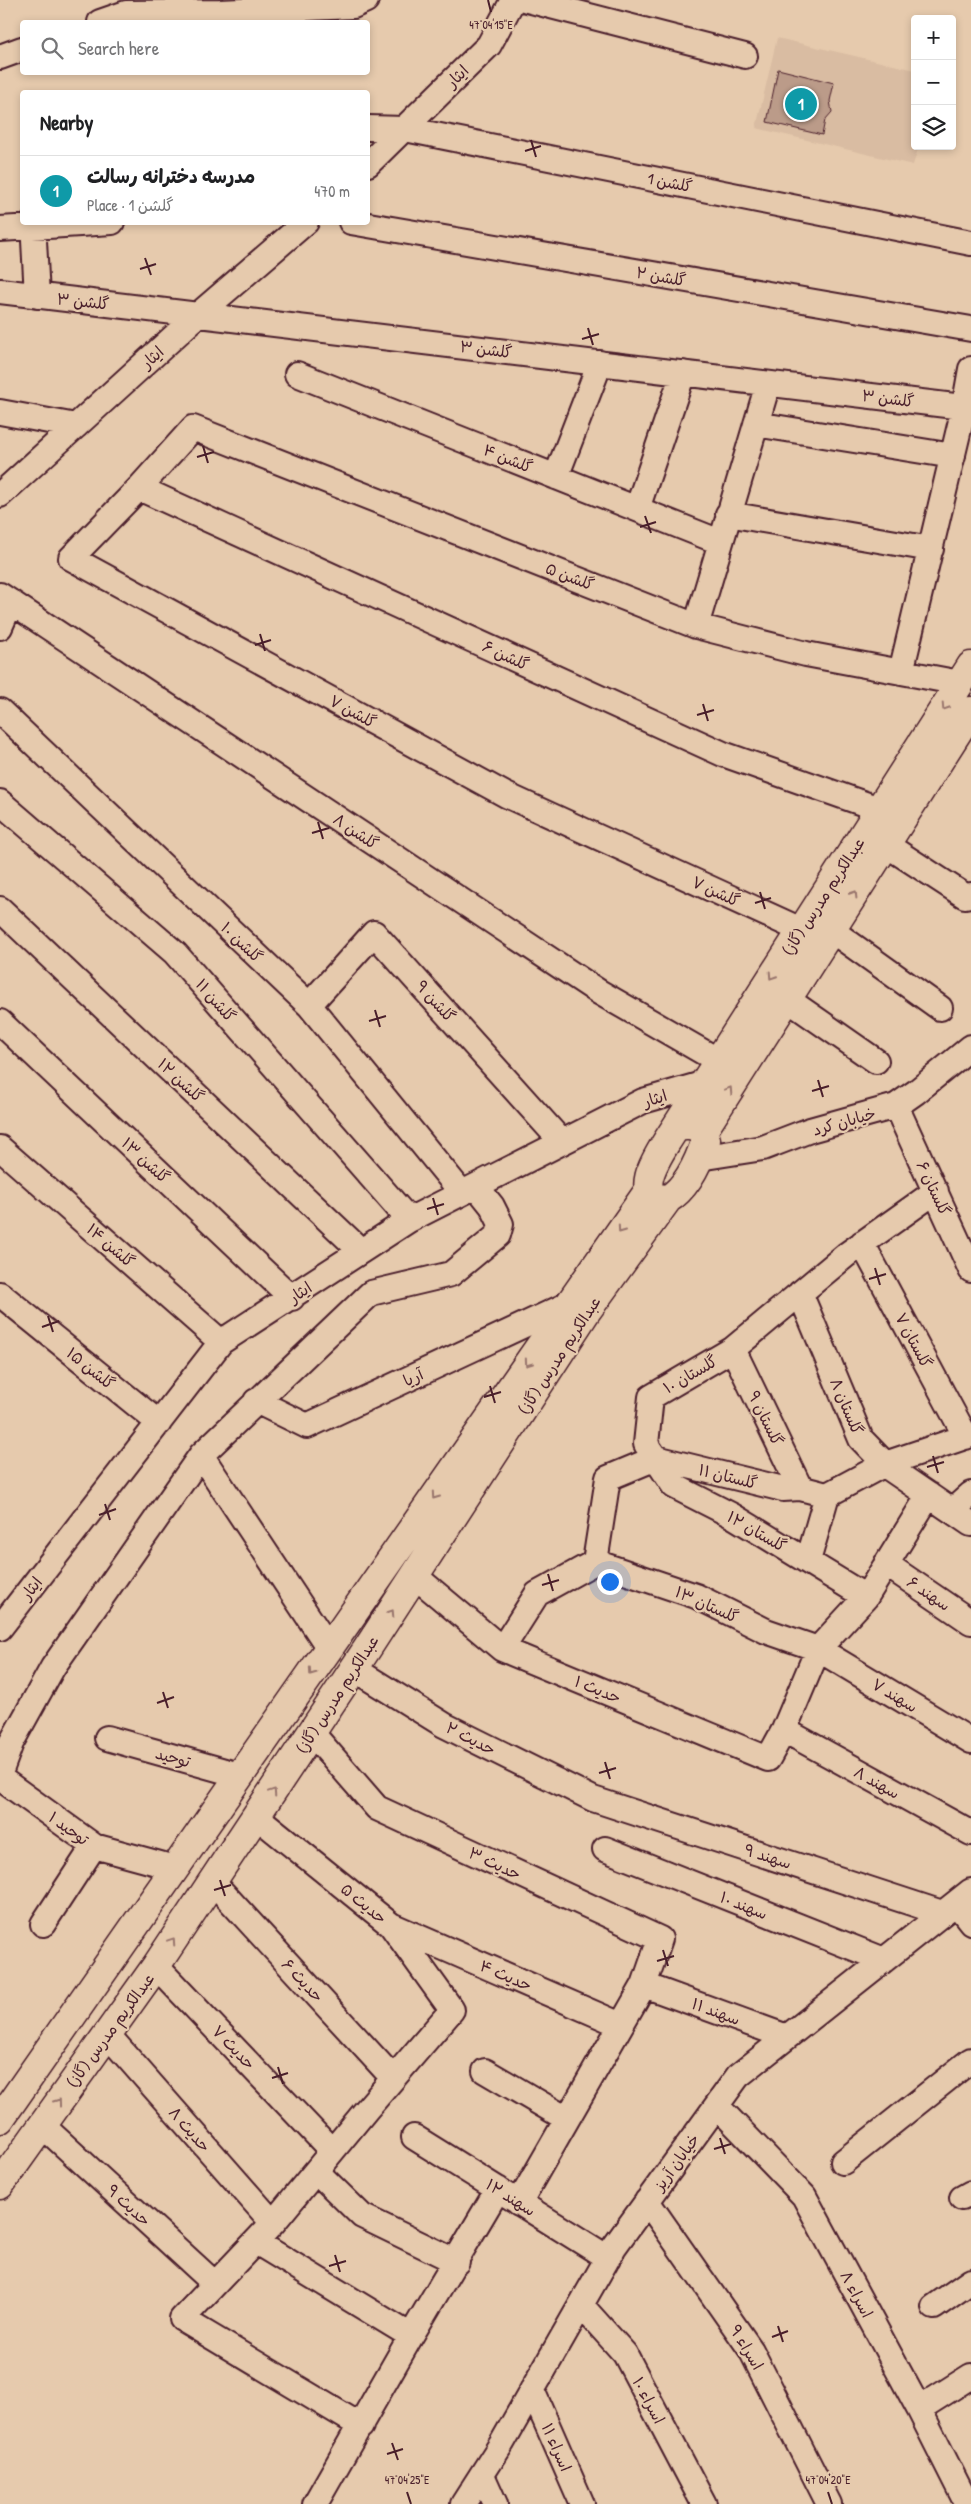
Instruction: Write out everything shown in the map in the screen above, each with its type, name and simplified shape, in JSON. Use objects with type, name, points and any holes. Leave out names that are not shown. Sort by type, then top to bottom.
[{"type":"street","points":[[106,20],[126,13],[220,12],[353,6],[366,0]]},
{"type":"street","name":"ایثار","points":[[370,162],[488,44],[513,0]]},
{"type":"street","points":[[527,0],[745,56]]},
{"type":"street","points":[[0,57],[20,51]]},
{"type":"street","name":"گلشن 1","points":[[370,128],[404,129],[971,243]]},
{"type":"street","points":[[0,229],[33,225],[37,296]]},
{"type":"street","name":"ایثار","points":[[0,494],[199,314],[303,225]]},
{"type":"street","name":"گلشن ۲","points":[[368,225],[971,329]]},
{"type":"street","name":"گلشن ۳","points":[[0,291],[968,408]]},
{"type":"street","points":[[556,477],[600,363]]},
{"type":"street","points":[[901,672],[953,456],[968,408],[971,369]]},
{"type":"street","points":[[637,509],[683,373]]},
{"type":"street","name":"گلشن ۴","points":[[297,374],[720,542]]},
{"type":"street","points":[[696,626],[768,384]]},
{"type":"street","points":[[0,412],[76,426]]},
{"type":"street","points":[[756,424],[953,456]]},
{"type":"street","name":"گلشن ۷","points":[[193,428],[139,488],[71,558],[506,795],[801,930]]},
{"type":"street","name":"گلشن ۵","points":[[193,428],[696,626],[806,654],[901,672],[967,679]]},
{"type":"street","name":"گلشن ۶","points":[[139,488],[724,754],[879,809]]},
{"type":"street","points":[[728,514],[931,549]]},
{"type":"street","points":[[0,627],[6,599]]},
{"type":"street","name":"گلشن ۸","points":[[6,599],[599,992],[718,1060]]},
{"type":"street","name":"عبدالکریم مدرس (گاز)","points":[[690,1130],[702,1084],[879,809],[967,679]]},
{"type":"street","name":"گلشن ۱۰","points":[[0,711],[309,1005],[469,1190],[492,1206],[501,1224],[498,1235],[451,1274],[371,1293],[201,1455],[53,1667],[11,1743],[0,1773]]},
{"type":"street","name":"عبدالکریم مدرس (گاز)","points":[[690,1130],[786,999],[971,711]]},
{"type":"street","name":"گلشن ۱۱","points":[[0,802],[175,953],[409,1220]]},
{"type":"street","points":[[886,844],[965,896],[971,895]]},
{"type":"street","name":"گلشن ۱۲","points":[[0,910],[361,1251]]},
{"type":"street","points":[[831,930],[940,1008]]},
{"type":"street","name":"گلشن ۹","points":[[309,1005],[374,933],[562,1142]]},
{"type":"street","points":[[786,999],[876,1061]]},
{"type":"street","name":"گلشن ۱۳","points":[[0,1022],[292,1298]]},
{"type":"street","name":"خیابان کرد","points":[[699,1158],[763,1148],[810,1130],[896,1106],[970,1053]]},
{"type":"street","name":"ایثار","points":[[0,1628],[221,1342],[292,1298],[409,1220],[642,1101],[702,1084]]},
{"type":"street","name":"گلستان ۶","points":[[896,1106],[971,1270]]},
{"type":"street","points":[[690,1130],[706,1140],[699,1158],[684,1186],[659,1195],[652,1166],[690,1130]]},
{"type":"street","name":"گلشن ۱۴","points":[[0,1148],[221,1342]]},
{"type":"street","points":[[733,1348],[862,1243],[936,1191]]},
{"type":"street","name":"عبدالکریم مدرس (گاز)","points":[[0,2119],[569,1304],[659,1195]]},
{"type":"street","name":"عبدالکریم مدرس (گاز)","points":[[0,2185],[156,1966],[312,1733],[586,1312],[659,1195]]},
{"type":"street","name":"گلستان ۷","points":[[862,1243],[969,1436]]},
{"type":"street","name":"گلستان ۸","points":[[800,1293],[861,1439],[885,1464],[961,1517]]},
{"type":"street","name":"گلشن ۱۵","points":[[0,1294],[159,1423]]},
{"type":"street","name":"آریا","points":[[256,1401],[308,1426],[569,1304]]},
{"type":"street","name":"گلستان ۱۰","points":[[656,1458],[646,1444],[651,1397],[733,1348]]},
{"type":"street","name":"گلستان ۹","points":[[733,1348],[800,1488]]},
{"type":"street","points":[[808,1561],[827,1495],[885,1464],[969,1436]]},
{"type":"street","points":[[201,1455],[329,1648],[354,1669]]},
{"type":"street","points":[[502,1649],[537,1594],[595,1562],[608,1478],[656,1458]]},
{"type":"street","name":"گلستان ۱۱","points":[[656,1458],[783,1489],[800,1488],[827,1495]]},
{"type":"street","name":"گلستان ۱۲","points":[[656,1458],[674,1486],[733,1516],[866,1597]]},
{"type":"street","points":[[961,1517],[971,1494]]},
{"type":"street","points":[[784,1730],[818,1649],[866,1597],[929,1495]]},
{"type":"street","name":"گلستان ۱۳","points":[[595,1562],[696,1596],[766,1631],[818,1649]]},
{"type":"street","name":"سهند ۶","points":[[886,1564],[971,1622]]},
{"type":"street","name":"حدیث ۱","points":[[415,1576],[502,1649],[768,1759],[784,1730]]},
{"type":"street","name":"سهند ۷","points":[[818,1649],[971,1741]]},
{"type":"street","name":"حدیث ۲","points":[[354,1669],[444,1725],[593,1799]]},
{"type":"street","name":"سهند ۸","points":[[784,1730],[971,1833]]},
{"type":"street","name":"حدیث ۳","points":[[312,1733],[378,1808],[660,1940],[644,1985]]},
{"type":"street","name":"توحید","points":[[107,1738],[239,1776]]},
{"type":"street","name":"توحید ۱","points":[[0,1778],[94,1846],[175,1868]]},
{"type":"street","name":"سهند ۹","points":[[593,1799],[956,1902]]},
{"type":"street","name":"حدیث ۵","points":[[256,1816],[391,1925],[452,2010],[393,2078]]},
{"type":"street","points":[[44,1924],[94,1846]]},
{"type":"street","name":"سهند ۱۰","points":[[605,1849],[884,1960]]},
{"type":"street","name":"حدیث ۶","points":[[212,1881],[393,2078]]},
{"type":"street","points":[[956,1902],[971,1922]]},
{"type":"street","name":"خیابان آریز","points":[[463,2504],[482,2475],[608,2258],[738,2076],[956,1902]]},
{"type":"street","name":"حدیث ۴","points":[[391,1925],[621,2025]]},
{"type":"street","name":"حدیث ۷","points":[[156,1966],[332,2151]]},
{"type":"street","points":[[519,2203],[644,1985]]},
{"type":"street","name":"سهند ۱۱","points":[[644,1985],[788,2037]]},
{"type":"street","name":"حدیث ۸","points":[[107,2034],[273,2224]]},
{"type":"street","points":[[843,2162],[971,2060]]},
{"type":"street","points":[[485,2071],[567,2119]]},
{"type":"street","points":[[361,2426],[182,2319],[273,2224],[393,2078]]},
{"type":"street","name":"اسراء ۸","points":[[717,2106],[804,2196],[919,2409],[967,2504]]},
{"type":"street","name":"حدیث ۹","points":[[42,2125],[215,2284]]},
{"type":"street","name":"سهند ۱۲","points":[[414,2137],[608,2258]]},
{"type":"street","points":[[316,2171],[362,2216],[457,2262]]},
{"type":"street","points":[[315,2504],[411,2336],[457,2262],[498,2190]]},
{"type":"street","name":"اسراء ۹","points":[[647,2201],[751,2350],[829,2504]]},
{"type":"street","points":[[256,2242],[411,2336]]},
{"type":"street","points":[[934,2307],[971,2281]]},
{"type":"street","name":"اسراء ۱۰","points":[[581,2306],[625,2354],[704,2504]]},
{"type":"street","points":[[919,2409],[971,2376]]},
{"type":"street","name":"اسراء ۱۱","points":[[532,2390],[582,2504]]},
{"type":"street","points":[[482,2475],[495,2504]]},
{"type":"shaded area","points":[[777,38],[911,69],[911,150],[918,150],[913,165],[756,128]]},
{"type":"building","points":[[778,69],[834,83],[830,101],[832,112],[825,120],[822,135],[767,122]]},
{"type":"place","name":"مدرسه دخترانه رسالت","points":[[801,104]]}]
